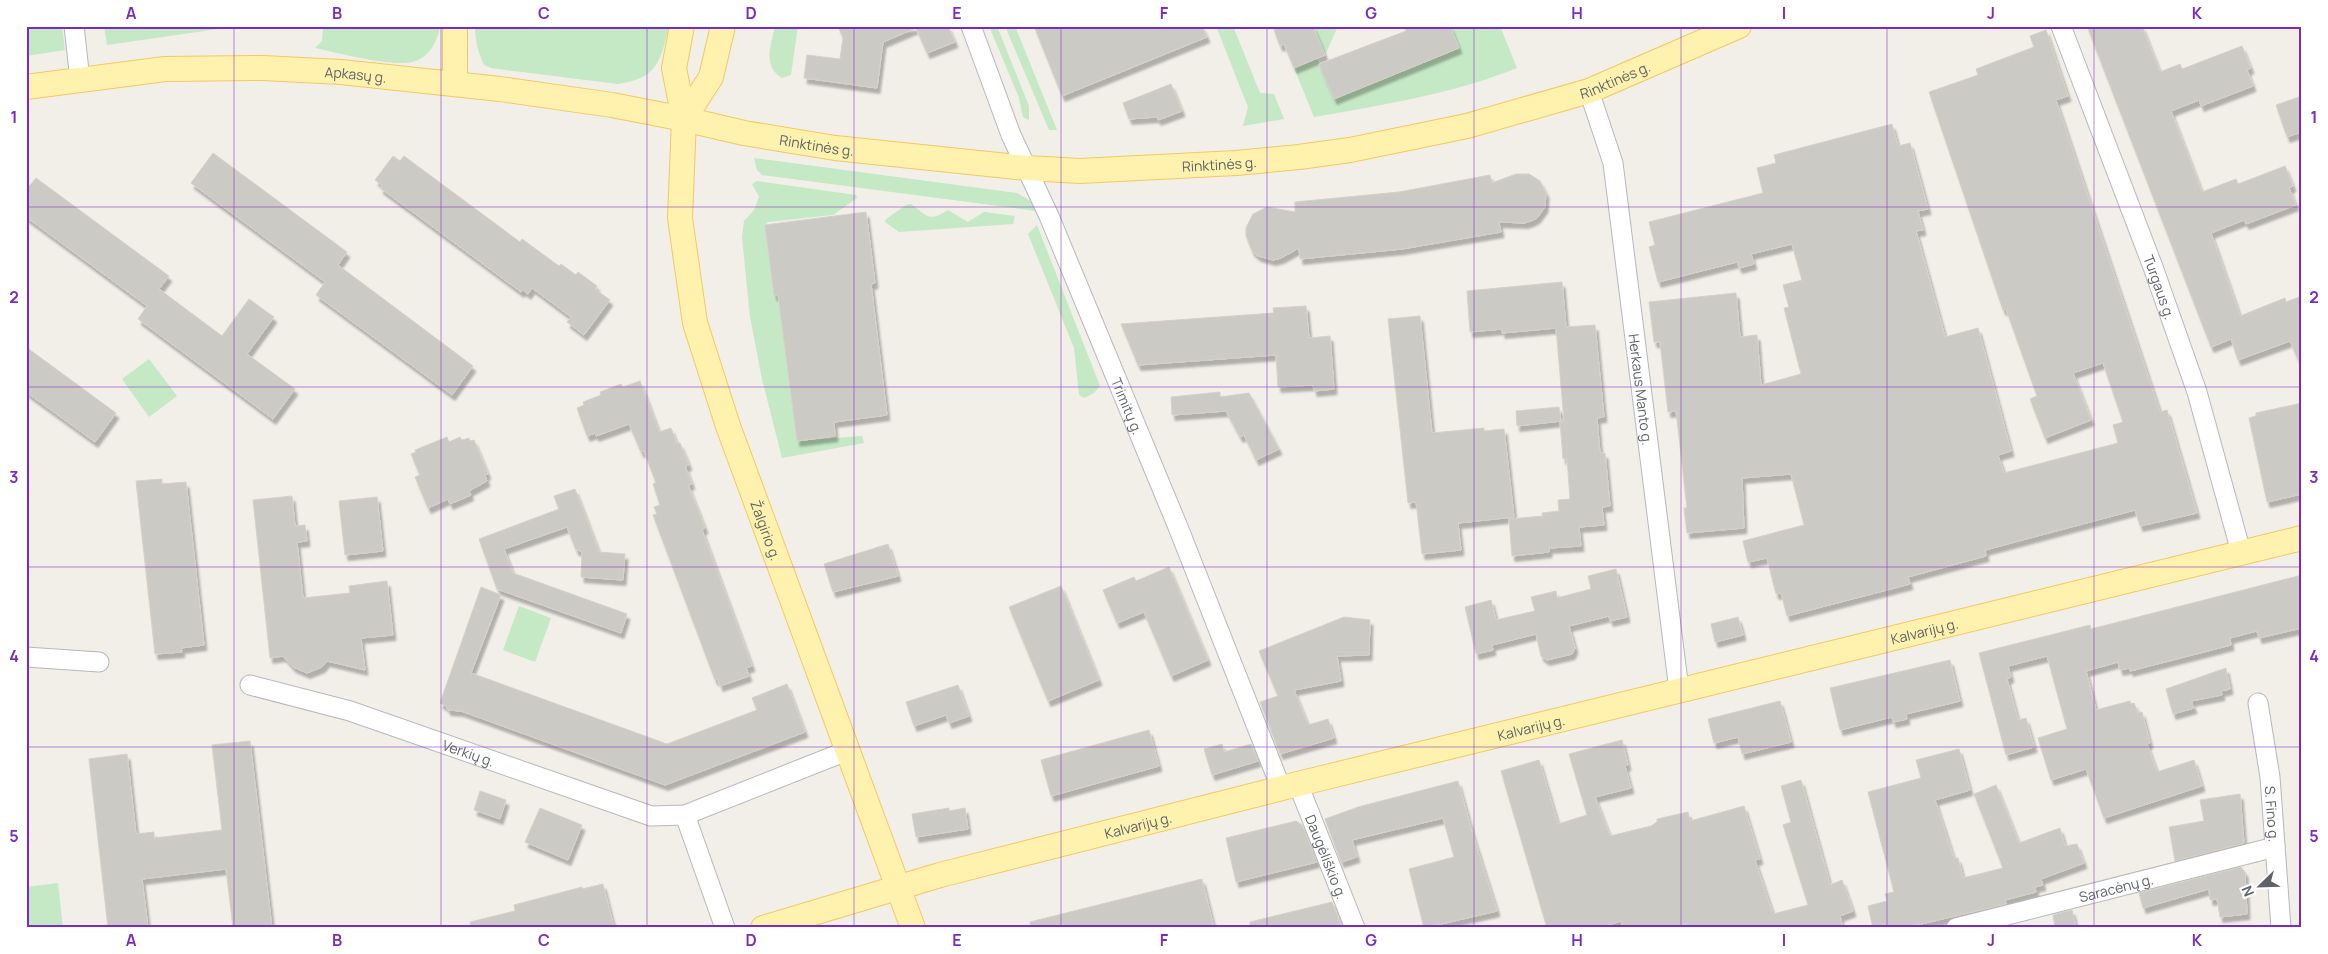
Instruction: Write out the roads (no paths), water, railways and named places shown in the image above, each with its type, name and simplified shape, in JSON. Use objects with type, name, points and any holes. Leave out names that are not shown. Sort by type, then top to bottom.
[{"type":"main road","points":[[455,26],[455,84]]},
{"type":"main road","name":"Žalgirio g.","points":[[682,26],[674,68],[684,119],[680,218],[695,323],[728,426],[913,928]]},
{"type":"main road","points":[[684,119],[711,77],[723,26]]},
{"type":"main road","name":"Rinktinės g.","points":[[684,119],[744,133],[835,148],[1027,168],[1090,170],[1236,163],[1350,150],[1467,126],[1589,91],[1739,26]]},
{"type":"main road","name":"Apkasų g.","points":[[26,87],[165,69],[263,68],[341,72],[455,84],[612,105],[684,119]]},
{"type":"main road","name":"Kalvarijų g.","points":[[763,928],[899,887],[1289,786],[2302,538]]},
{"type":"street","points":[[74,26],[80,80]]},
{"type":"street","name":"Trimitų g.","points":[[971,26],[1011,135],[1049,216],[1122,396],[1289,786]]},
{"type":"street","name":"Turgaus g.","points":[[2061,26],[2153,267],[2198,392],[2241,552]]},
{"type":"street","name":"Herkaus Manto g.","points":[[1589,91],[1613,163],[1679,690]]},
{"type":"street","points":[[26,657],[99,662]]},
{"type":"street","name":"Verkių g.","points":[[250,685],[350,710],[651,816],[685,815],[849,750]]},
{"type":"street","name":"S. Fino g.","points":[[2258,703],[2270,777],[2281,928]]},
{"type":"street","name":"Daugėliškio g.","points":[[1289,786],[1355,928]]},
{"type":"street","points":[[685,815],[725,928]]},
{"type":"street","name":"Saracėnų g.","points":[[1956,928],[2275,847]]}]
